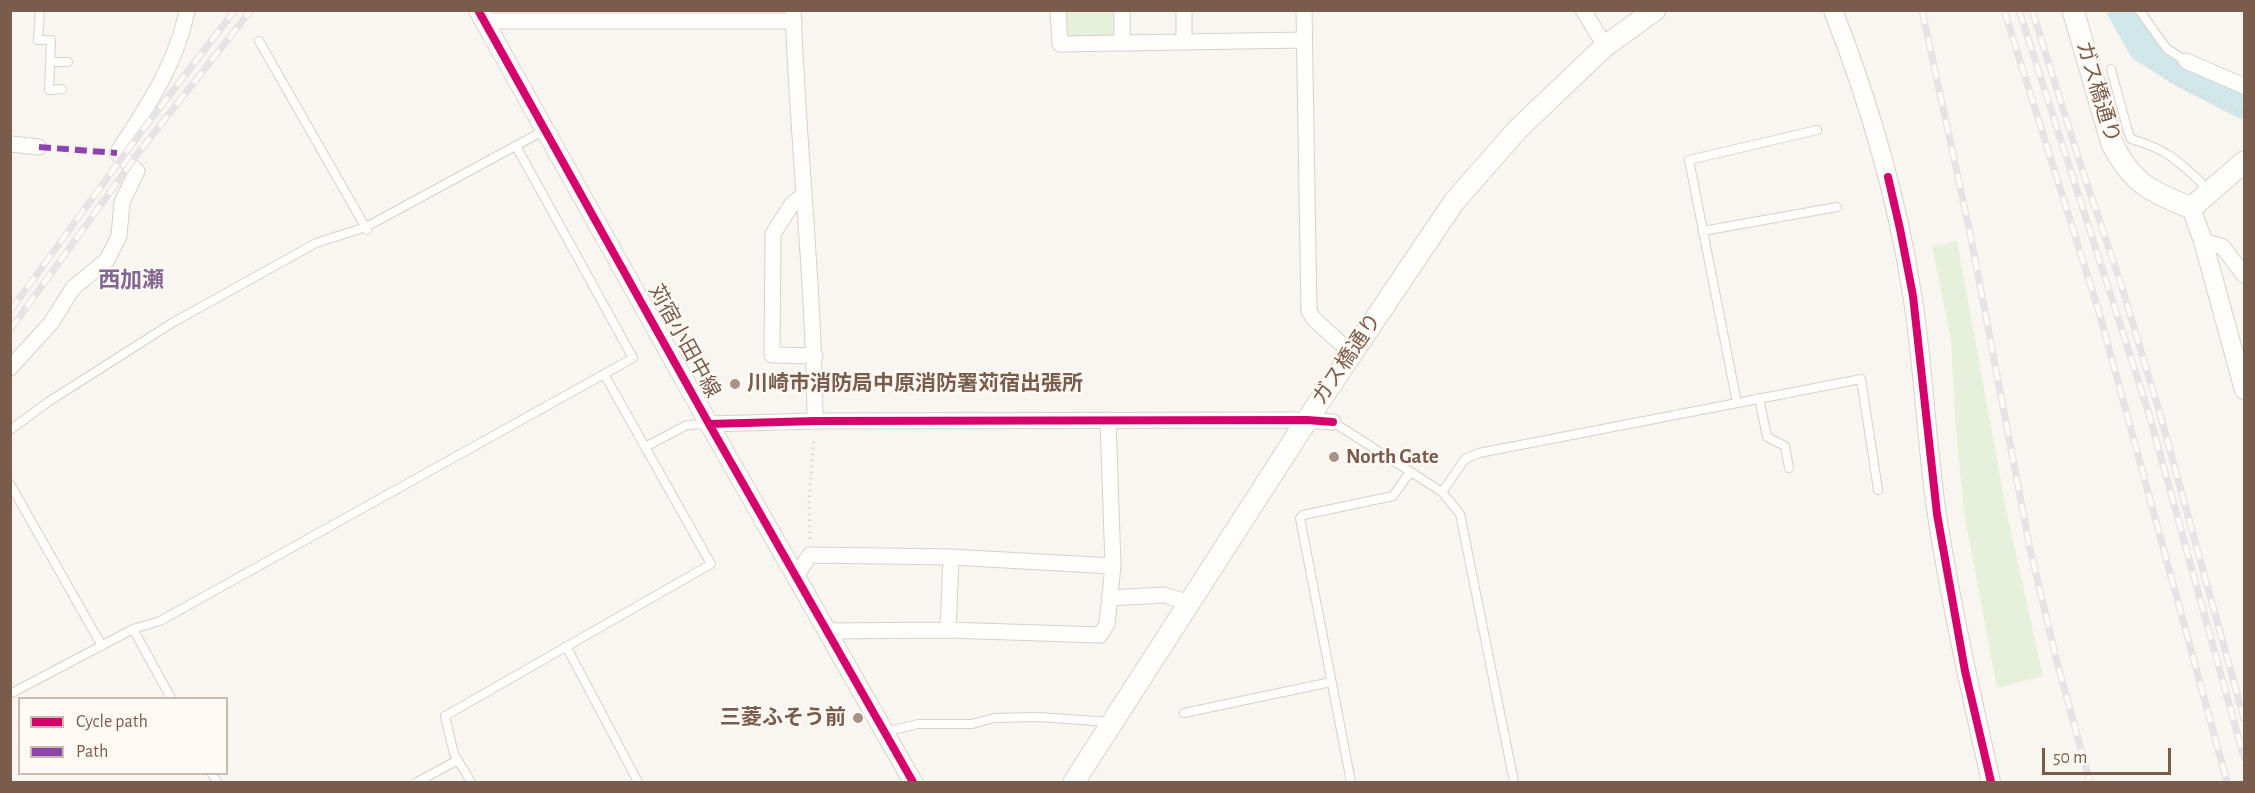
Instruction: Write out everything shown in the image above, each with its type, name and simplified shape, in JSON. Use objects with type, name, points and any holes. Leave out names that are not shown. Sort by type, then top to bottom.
[{"type":"main road","name":"ガス橋通り","points":[[1074,783],[1307,420],[1454,202],[1517,130],[1605,46],[1655,10]]},
{"type":"main road","name":"ガス橋通り","points":[[2073,10],[2112,144],[2122,163],[2134,178],[2151,191],[2191,208]]},
{"type":"main road","points":[[2191,208],[2244,162]]},
{"type":"street","points":[[10,368],[51,323],[73,288],[107,260],[119,236],[122,202],[137,171],[117,153],[152,100],[183,32],[187,10]]},
{"type":"street","points":[[1058,10],[1060,44],[1304,40]]},
{"type":"street","points":[[1122,10],[1122,42]]},
{"type":"street","points":[[1184,10],[1185,41]]},
{"type":"street","points":[[1304,10],[1309,311],[1314,319],[1351,353]]},
{"type":"street","points":[[1583,10],[1605,46]]},
{"type":"street","points":[[1833,10],[1863,90],[1900,229],[1914,306],[1937,514],[1965,671],[1991,783]]},
{"type":"street","points":[[481,16],[794,16],[815,356],[815,421]]},
{"type":"street","name":"苅宿小田中線","points":[[481,16],[913,783]]},
{"type":"street","points":[[2186,61],[2244,86]]},
{"type":"street","points":[[10,144],[39,147]]},
{"type":"street","points":[[804,195],[792,204],[773,234],[772,355],[815,356]]},
{"type":"street","points":[[2191,208],[2203,242],[2244,390]]},
{"type":"street","points":[[2203,242],[2223,247],[2244,275]]},
{"type":"street","points":[[709,424],[815,421],[1108,420],[1334,422]]},
{"type":"street","points":[[827,631],[948,630],[1100,635],[1107,624],[1113,566],[1108,420]]},
{"type":"street","points":[[796,576],[810,555],[951,557],[1113,566]]},
{"type":"street","points":[[948,630],[951,557]]},
{"type":"street","points":[[1109,598],[1164,596],[1190,603]]},
{"type":"lane","points":[[40,10],[38,40],[51,40],[49,90],[62,88]]},
{"type":"lane","points":[[2139,10],[2167,50],[2186,61]]},
{"type":"lane","points":[[259,41],[367,229]]},
{"type":"lane","points":[[50,62],[68,62]]},
{"type":"lane","points":[[2111,69],[2132,139],[2155,146],[2171,155],[2210,191]]},
{"type":"lane","points":[[10,430],[48,402],[172,323],[316,243],[367,229],[545,130]]},
{"type":"lane","points":[[1737,403],[1689,160],[1817,130]]},
{"type":"lane","points":[[10,694],[133,629],[160,621],[633,358],[516,146]]},
{"type":"lane","points":[[1703,231],[1837,207]]},
{"type":"lane","points":[[471,783],[458,760],[445,716],[711,564],[604,374]]},
{"type":"lane","points":[[1442,492],[1465,459],[1479,453],[1862,379],[1878,490]]},
{"type":"lane","points":[[1759,398],[1767,437],[1785,446],[1789,468]]},
{"type":"lane","points":[[1334,422],[1442,492],[1460,514],[1514,783]]},
{"type":"lane","points":[[645,447],[687,425],[709,424]]},
{"type":"lane","points":[[1350,783],[1300,518],[1303,515],[1394,496],[1410,472]]},
{"type":"lane","points":[[10,483],[102,646]]},
{"type":"lane","points":[[133,629],[170,697]]},
{"type":"lane","points":[[566,646],[637,780],[626,783]]},
{"type":"lane","points":[[1184,713],[1331,682]]},
{"type":"lane","points":[[885,732],[918,724],[972,724],[994,718],[1049,717],[1113,722]]},
{"type":"lane","points":[[417,783],[458,760]]},
{"type":"path","points":[[2152,65],[2169,81],[2244,112]]},
{"type":"path","points":[[810,555],[809,501],[815,421]]},
{"type":"green space","points":[[1065,11],[1116,11],[1117,33],[1112,38],[1070,39],[1065,33]]},
{"type":"green space","points":[[1957,241],[2006,509],[2043,676],[1997,688],[1964,512],[1951,340],[1932,246]]},
{"type":"waterway","points":[[2123,10],[2144,47],[2184,72],[2244,103]]},
{"type":"railway","points":[[10,311],[135,140],[235,10]]},
{"type":"railway","points":[[10,330],[139,152],[251,10]]},
{"type":"railway","points":[[1922,10],[1970,233],[2030,549],[2057,662],[2090,782]]},
{"type":"railway","points":[[2004,10],[2099,312],[2227,782]]},
{"type":"railway","points":[[2019,10],[2149,414],[2244,758]]},
{"type":"railway","points":[[2032,10],[2121,284],[2160,414],[2244,719]]},
{"type":"marked path","points":[[39,147],[117,153]]},
{"type":"cycle path","points":[[478,10],[709,424],[913,782]]},
{"type":"cycle path","points":[[1888,177],[1913,296],[1937,514],[1965,671],[1991,782]]},
{"type":"cycle path","points":[[709,424],[815,421],[1307,420],[1333,422]]},
{"type":"place","name":"川崎市消防局中原消防署苅宿出張所","points":[[735,384]]},
{"type":"place","name":"North Gate","points":[[1334,457]]},
{"type":"place","name":"三菱ふそう前","points":[[858,718]]},
{"type":"district","name":"西加瀬","points":[[131,280]]}]
